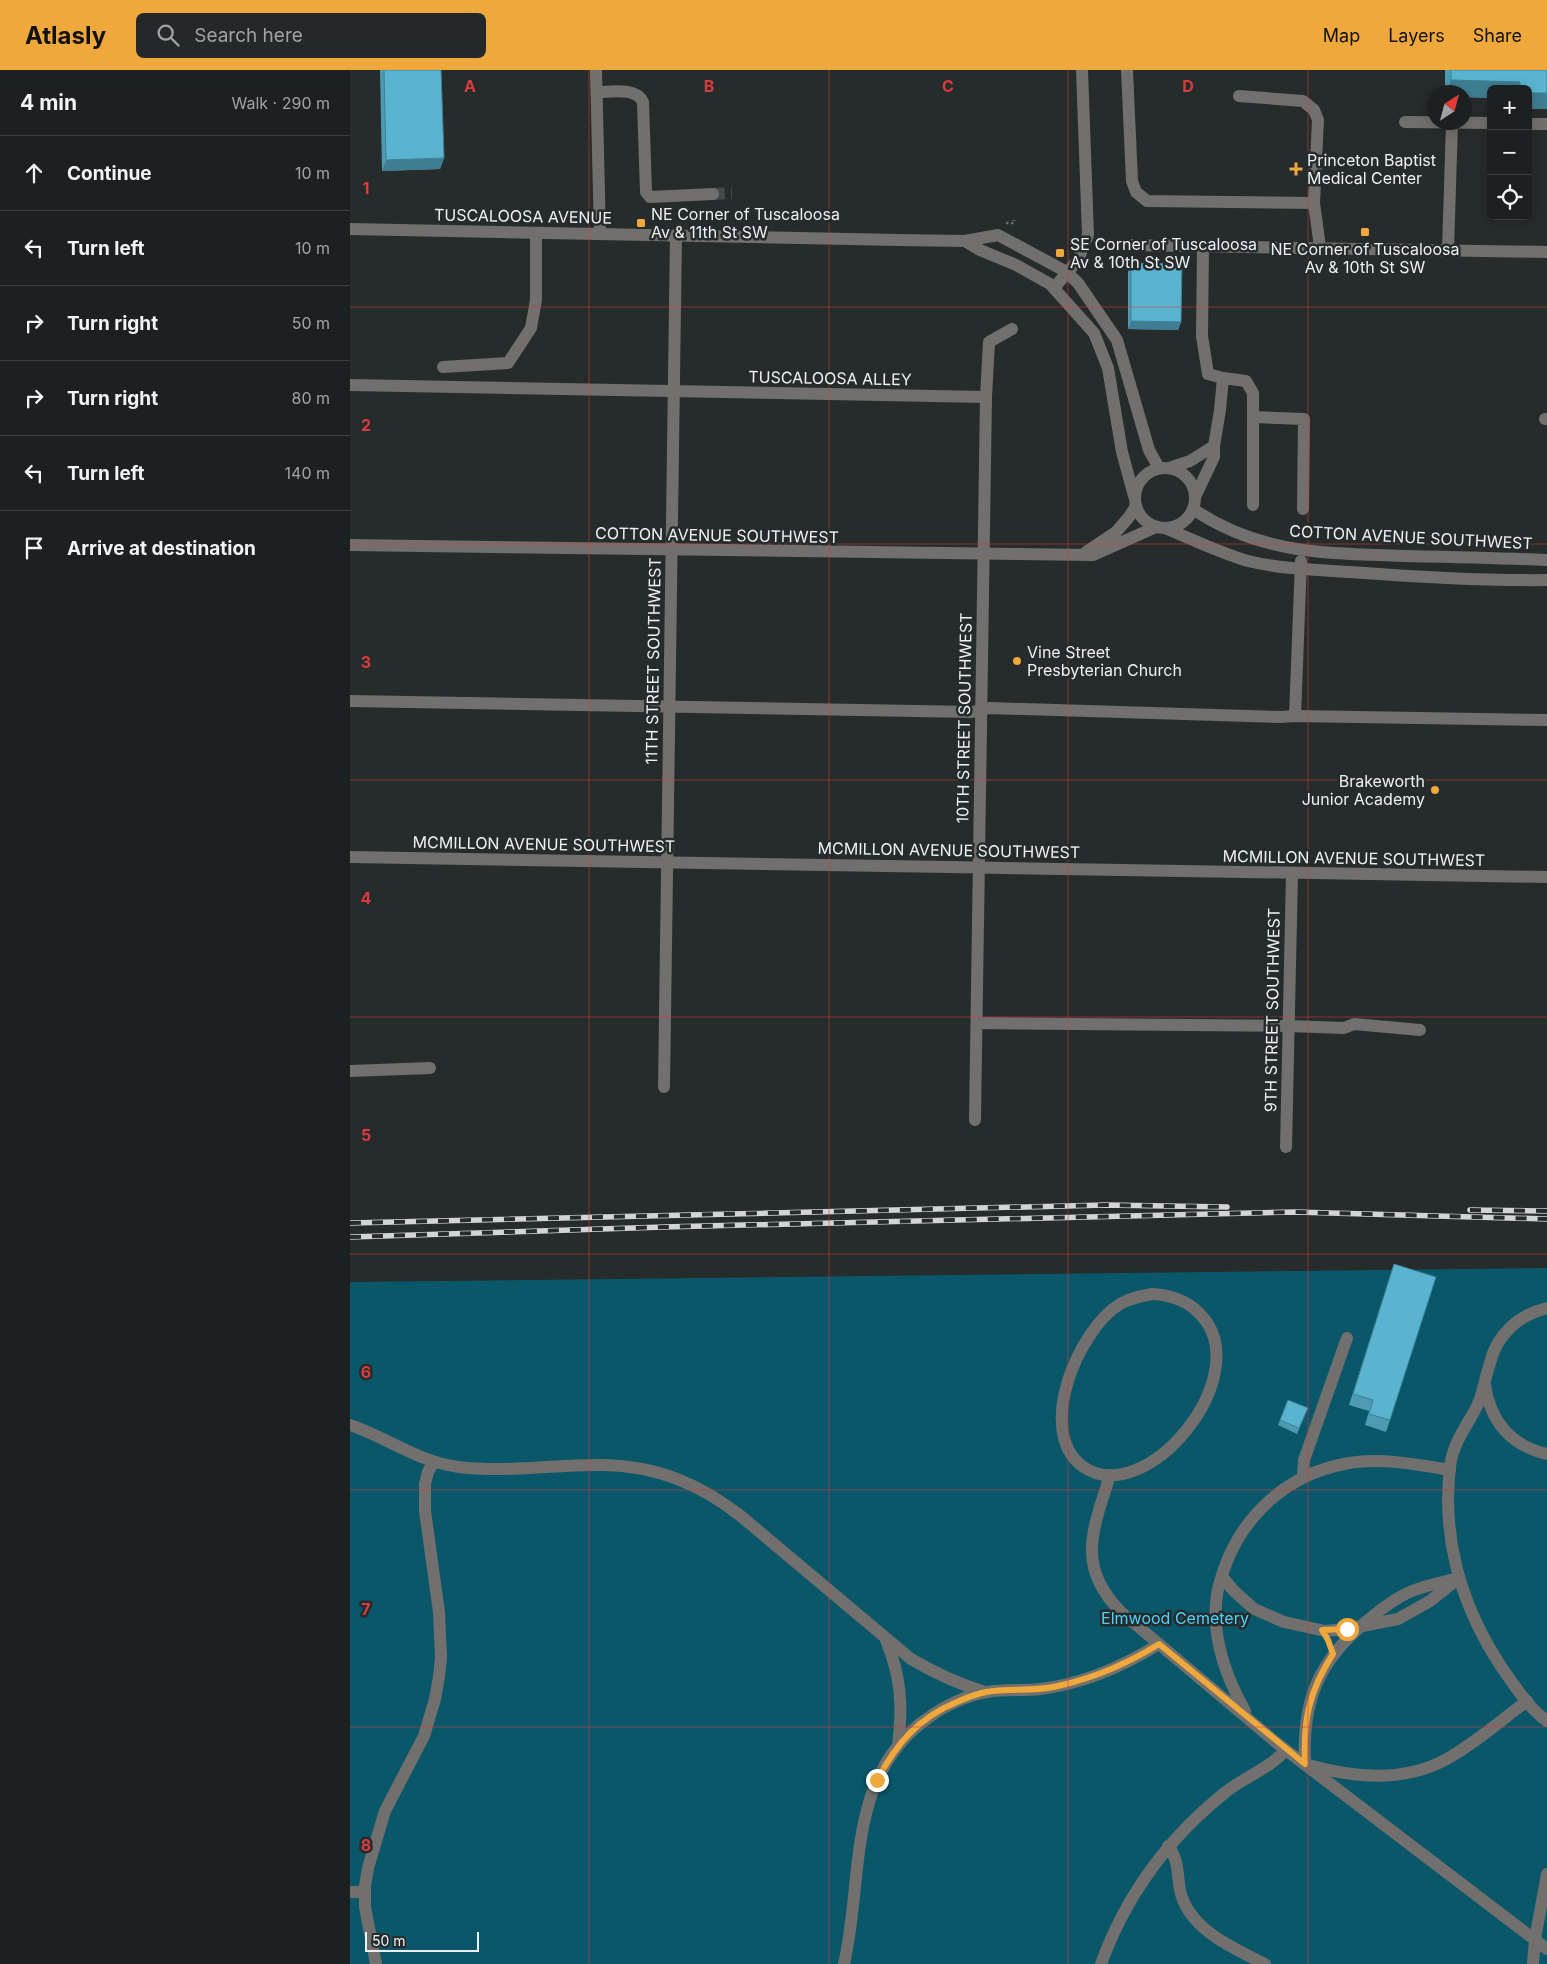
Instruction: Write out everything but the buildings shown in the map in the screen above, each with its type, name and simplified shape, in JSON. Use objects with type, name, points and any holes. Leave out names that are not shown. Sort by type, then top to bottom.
[{"type":"street","points":[[596,70],[600,234]]},
{"type":"street","points":[[1054,288],[1068,274],[1078,260],[1088,235],[1082,70]]},
{"type":"street","points":[[1128,70],[1132,181],[1136,192],[1147,201],[1314,203]]},
{"type":"street","points":[[597,92],[627,92],[640,97],[643,102],[647,195],[713,194]]},
{"type":"street","points":[[1239,96],[1302,101],[1314,110],[1318,120],[1314,203],[1320,248]]},
{"type":"street","points":[[1405,122],[1427,122]]},
{"type":"street","points":[[1472,123],[1487,123]]},
{"type":"street","points":[[1532,124],[1547,124]]},
{"type":"street","points":[[1448,250],[1452,130]]},
{"type":"street","name":"TUSCALOOSA AVENUE","points":[[350,229],[965,241],[998,235],[1068,274],[1078,283],[1117,340],[1149,450],[1164,468]]},
{"type":"street","points":[[443,367],[508,363],[531,328],[536,300],[536,233]]},
{"type":"street","name":"11TH STREET SOUTHWEST","points":[[664,1087],[676,236]]},
{"type":"street","points":[[965,241],[980,250],[1016,265],[1050,284],[1094,333],[1108,368],[1122,452],[1135,501],[1140,516],[1147,523],[1227,555],[1301,569],[1495,581],[1547,580]]},
{"type":"street","points":[[1126,245],[1547,252]]},
{"type":"street","points":[[1204,246],[1202,336],[1208,374],[1223,378],[1246,380],[1253,393],[1254,506]]},
{"type":"street","name":"10TH STREET SOUTHWEST","points":[[975,1120],[986,397],[989,342],[1012,329]]},
{"type":"street","points":[[1162,528],[1176,527],[1185,522],[1193,509],[1196,495],[1214,457],[1223,378]]},
{"type":"street","name":"TUSCALOOSA ALLEY","points":[[350,386],[986,397]]},
{"type":"street","points":[[1253,417],[1304,419],[1303,509]]},
{"type":"street","points":[[1084,554],[1116,532],[1129,517],[1135,501],[1137,486],[1149,472],[1190,461],[1214,446]]},
{"type":"street","points":[[1164,468],[1179,471],[1187,477],[1193,485],[1196,495]]},
{"type":"street","name":"COTTON AVENUE SOUTHWEST","points":[[1193,509],[1211,521],[1244,537],[1281,548],[1355,554],[1547,560]]},
{"type":"street","name":"COTTON AVENUE SOUTHWEST","points":[[350,545],[1093,555],[1162,528]]},
{"type":"street","points":[[1295,716],[1302,550]]},
{"type":"street","points":[[350,701],[668,705],[689,708],[766,707],[972,712],[989,708],[1281,717],[1547,720]]},
{"type":"street","name":"MCMILLON AVENUE SOUTHWEST","points":[[350,858],[668,861],[1292,874],[1547,877]]},
{"type":"street","name":"9TH STREET SOUTHWEST","points":[[1286,1147],[1292,874]]},
{"type":"street","points":[[977,1024],[1344,1028],[1354,1024],[1420,1030]]},
{"type":"street","points":[[350,1071],[430,1068]]},
{"type":"street","points":[[1152,1294],[1175,1297],[1197,1310],[1211,1328],[1218,1351],[1215,1377],[1196,1416],[1169,1448],[1138,1470],[1128,1474],[1110,1475],[1091,1471],[1082,1465],[1074,1458],[1064,1438],[1062,1410],[1070,1374],[1093,1332],[1119,1305],[1129,1299],[1152,1294]]},
{"type":"street","points":[[1547,1308],[1518,1320],[1503,1335],[1493,1353],[1485,1385],[1472,1417],[1452,1454],[1448,1512],[1459,1578],[1479,1631],[1502,1668],[1527,1701],[1547,1721]]},
{"type":"street","points":[[1303,1477],[1304,1460],[1347,1338]]},
{"type":"street","points":[[1485,1385],[1491,1407],[1505,1432],[1525,1446],[1547,1454]]},
{"type":"street","points":[[350,1424],[413,1455],[459,1468],[628,1466],[648,1469],[697,1486],[724,1503],[911,1659],[930,1671],[952,1681],[985,1692]]},
{"type":"street","points":[[376,1964],[368,1926],[365,1892],[368,1868],[379,1827],[392,1796],[424,1736],[436,1692],[441,1657],[439,1620],[425,1511],[425,1484],[433,1462]]},
{"type":"street","points":[[1250,1720],[1230,1682],[1219,1644],[1216,1595],[1234,1544],[1250,1520],[1272,1498],[1303,1477],[1342,1464],[1399,1462],[1450,1470]]},
{"type":"street","points":[[1110,1475],[1095,1521],[1091,1542],[1092,1560],[1096,1575],[1107,1599],[1286,1750],[1541,1937],[1547,1949]]},
{"type":"street","points":[[1222,1577],[1254,1609],[1284,1622],[1322,1630],[1387,1622],[1407,1615],[1430,1601],[1459,1578]]},
{"type":"street","points":[[1305,1764],[1305,1724],[1309,1704],[1333,1654],[1360,1626],[1382,1608],[1411,1591],[1459,1578]]},
{"type":"street","points":[[1322,1630],[1333,1654]]},
{"type":"street","points":[[885,1638],[896,1664],[900,1685],[901,1720],[898,1745]]},
{"type":"street","points":[[844,1964],[867,1804],[877,1780],[898,1745],[917,1726],[949,1705],[985,1692],[1038,1689],[1078,1681],[1115,1668],[1159,1644]]},
{"type":"street","points":[[1305,1764],[1332,1771],[1360,1775],[1381,1776],[1416,1770],[1442,1761],[1457,1752],[1527,1701]]},
{"type":"street","points":[[1101,1964],[1114,1931],[1132,1897],[1168,1846],[1193,1821],[1229,1790],[1274,1762],[1286,1750]]},
{"type":"street","points":[[1168,1846],[1177,1860],[1183,1900],[1194,1918],[1212,1934],[1265,1964]]},
{"type":"street","points":[[1533,1964],[1541,1937],[1547,1874]]},
{"type":"street","points":[[350,1892],[365,1892]]},
{"type":"green space","name":"Elmwood Cemetery","points":[[1547,1268],[1547,1964],[350,1964],[350,1282]]},
{"type":"tunnel","points":[[713,194],[732,193]]},
{"type":"railway","points":[[350,1223],[1106,1205],[1227,1207]]},
{"type":"railway","points":[[1470,1210],[1547,1211]]},
{"type":"railway","points":[[350,1237],[664,1227],[1295,1212],[1547,1219]]},
{"type":"place","name":"Princeton Baptist Medical Center","points":[[1296,169]]},
{"type":"place","name":"NE Corner of Tuscaloosa Av & 11th St SW","points":[[641,223]]},
{"type":"place","name":"NE Corner of Tuscaloosa Av & 10th St SW","points":[[1365,232]]},
{"type":"place","name":"SE Corner of Tuscaloosa Av & 10th St SW","points":[[1060,253]]},
{"type":"place","name":"Vine Street Presbyterian Church","points":[[1017,661]]},
{"type":"place","name":"Brakeworth Junior Academy","points":[[1435,790]]},
{"type":"route","points":[[877,1780],[893,1752],[904,1738],[933,1714],[949,1705],[985,1692],[1056,1687],[1078,1681],[1115,1668],[1159,1644],[1278,1744],[1305,1764],[1305,1724],[1309,1704],[1333,1654],[1326,1634],[1322,1630],[1347,1629]]}]
